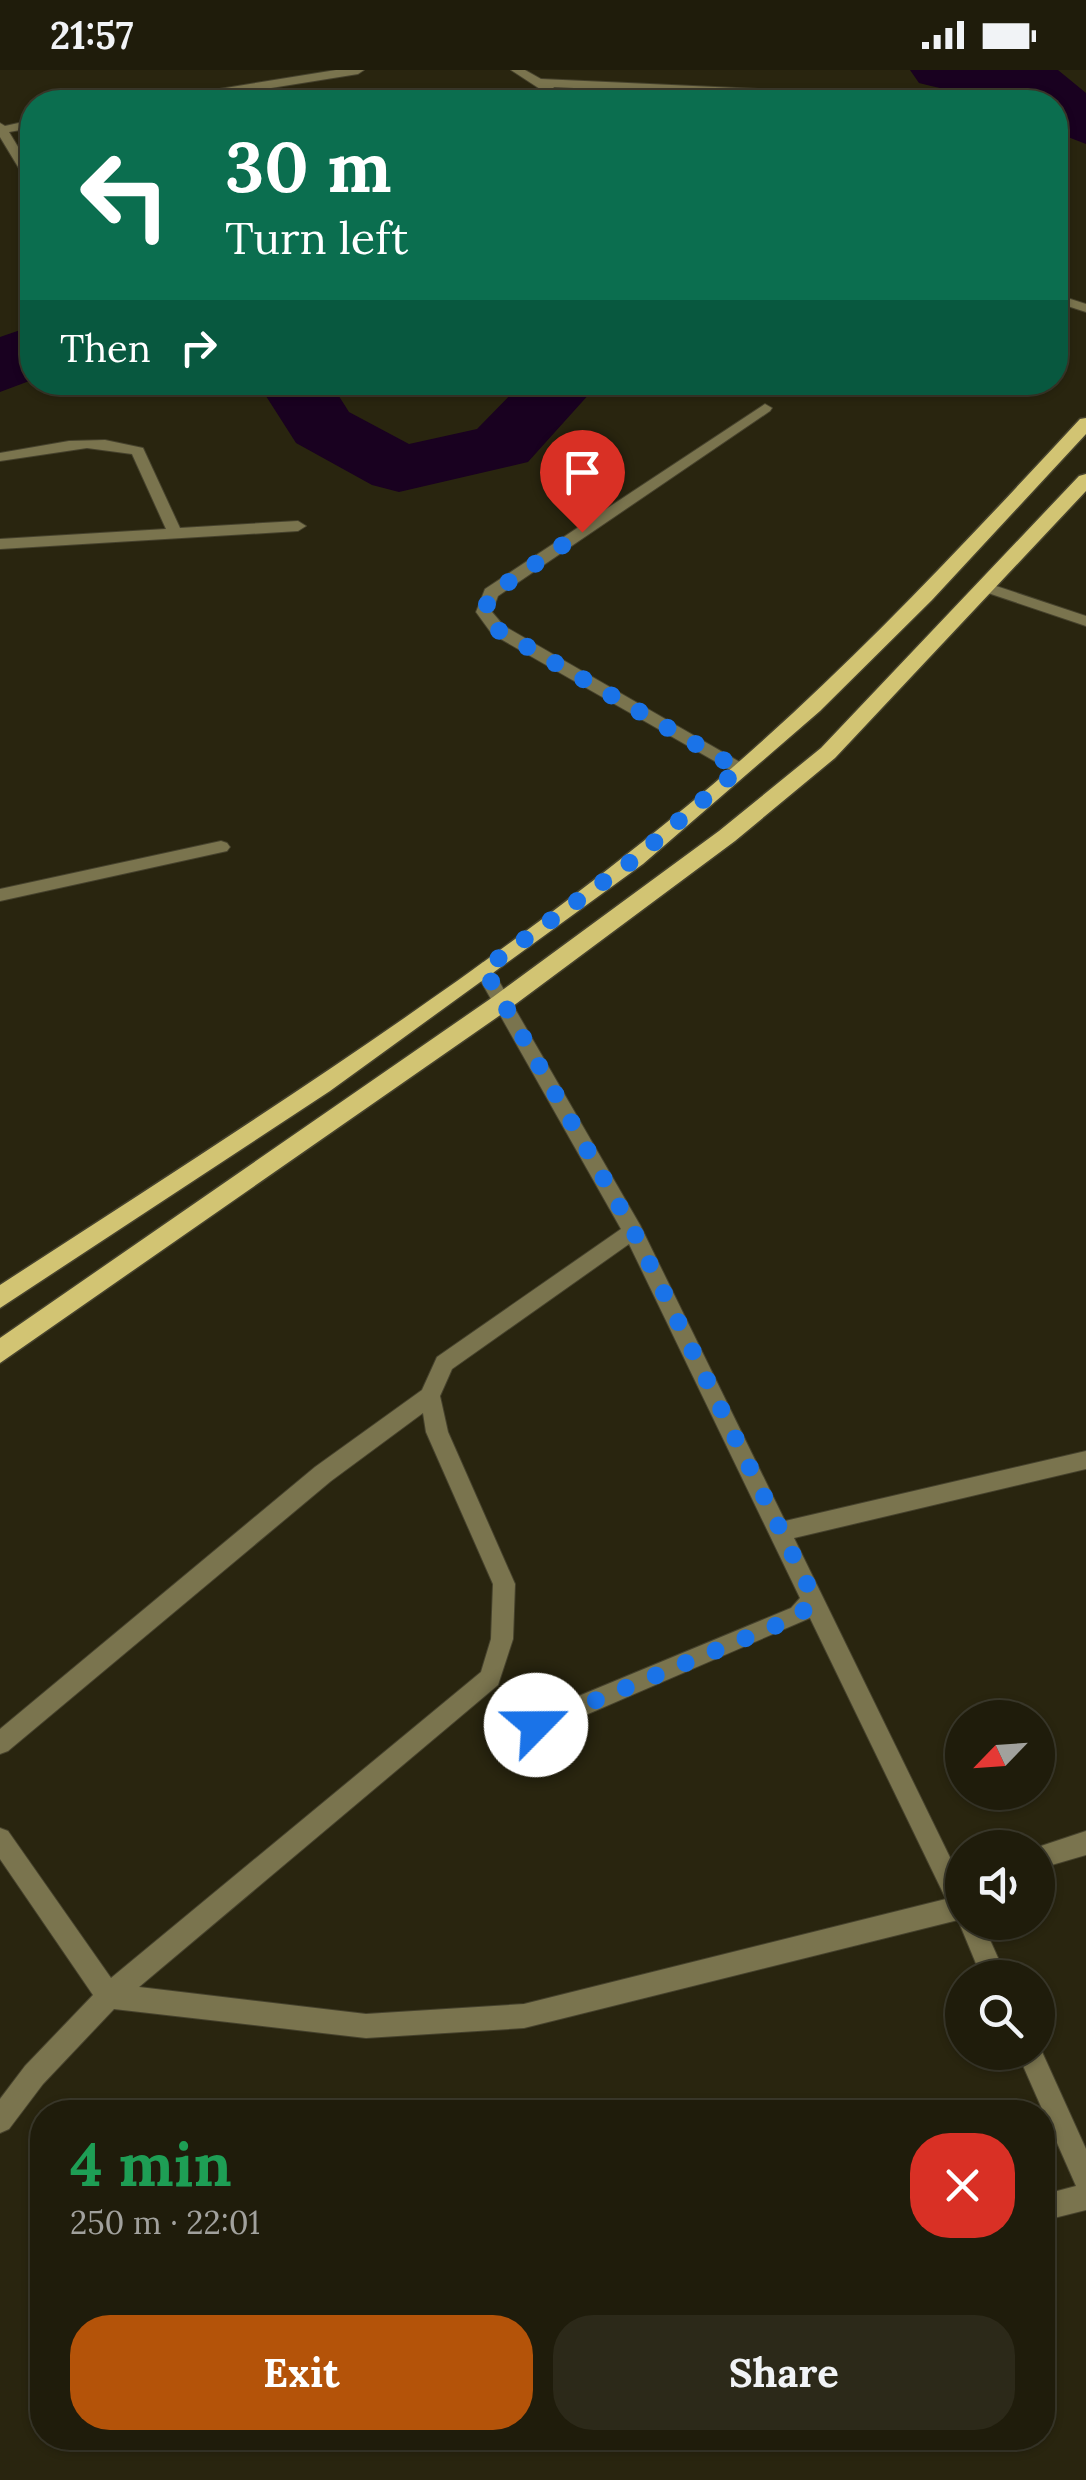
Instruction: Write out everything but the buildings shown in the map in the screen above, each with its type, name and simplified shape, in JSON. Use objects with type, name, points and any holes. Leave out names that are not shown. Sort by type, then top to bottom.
[{"type":"main road","points":[[0,1298],[484,969],[636,858],[912,610],[1086,423]]},
{"type":"main road","points":[[0,1352],[502,1003],[629,911],[828,754],[1086,480]]},
{"type":"street","points":[[237,90],[358,70]]},
{"type":"street","points":[[517,70],[549,90]]},
{"type":"street","points":[[538,83],[693,90]]},
{"type":"street","points":[[1,128],[20,160]]},
{"type":"street","points":[[739,769],[498,630],[484,612],[491,594],[764,408]]},
{"type":"street","points":[[0,457],[121,444],[138,450],[175,533]]},
{"type":"street","points":[[0,544],[298,526]]},
{"type":"street","points":[[987,588],[1086,621]]},
{"type":"street","points":[[0,895],[221,847]]},
{"type":"street","points":[[484,969],[633,1230],[945,1865]]},
{"type":"street","points":[[0,1743],[323,1474],[430,1396],[444,1363],[633,1230]]},
{"type":"street","points":[[0,2120],[34,2075],[109,1996],[490,1678],[502,1639],[504,1584],[438,1432],[430,1396]]},
{"type":"street","points":[[782,1531],[1086,1460]]},
{"type":"street","points":[[536,1725],[799,1616],[814,1598]]},
{"type":"street","points":[[0,1839],[109,1996],[366,2026],[524,2016],[945,1900]]},
{"type":"street","points":[[1055,1853],[1086,1843]]},
{"type":"street","points":[[1037,2070],[1051,2100]]},
{"type":"street","points":[[1055,2109],[1086,2178]]},
{"type":"street","points":[[1055,2205],[1086,2197]]},
{"type":"waterway","points":[[941,70],[1035,83],[1044,90]]},
{"type":"waterway","points":[[1068,110],[1086,125]]},
{"type":"waterway","points":[[0,370],[20,356]]},
{"type":"waterway","points":[[301,395],[322,427],[399,469],[502,446],[551,395]]},
{"type":"route","points":[[536,1725],[799,1616],[814,1598],[633,1230],[484,969],[636,858],[739,769],[498,630],[484,612],[491,594],[582,532]]}]
